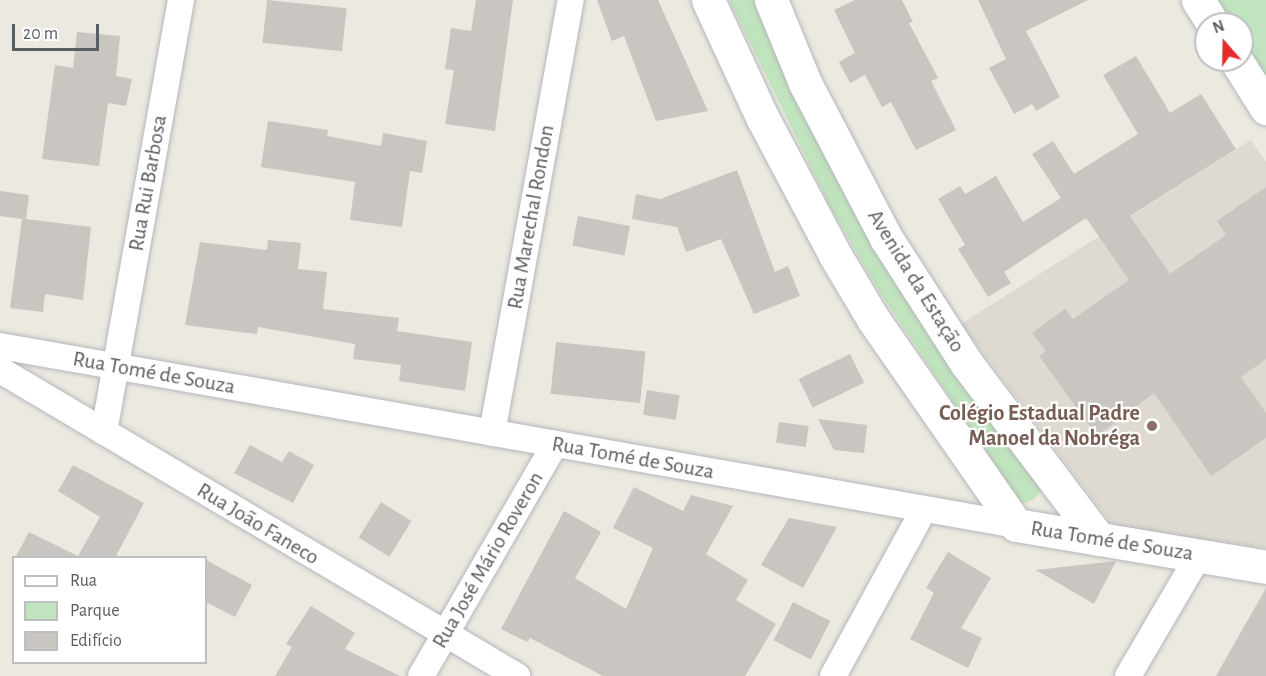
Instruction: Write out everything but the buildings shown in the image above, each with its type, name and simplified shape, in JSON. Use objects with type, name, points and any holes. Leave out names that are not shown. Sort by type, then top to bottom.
[{"type":"street","name":"Rua Rui Barbosa","points":[[104,432],[181,0]]},
{"type":"street","name":"Rua Marechal Rondon","points":[[492,433],[571,0]]},
{"type":"street","points":[[708,0],[762,117],[835,255],[912,377],[1016,525]]},
{"type":"street","name":"Avenida da Estação","points":[[771,0],[805,82],[886,238],[967,364],[1099,539]]},
{"type":"street","points":[[1244,72],[1266,108]]},
{"type":"street","name":"Rua Tomé de Souza","points":[[0,346],[1266,567]]},
{"type":"street","name":"Rua João Faneco","points":[[0,370],[444,635],[518,676]]},
{"type":"street","name":"Rua José Mário Roveron","points":[[421,676],[555,444]]},
{"type":"street","points":[[833,676],[924,509]]},
{"type":"street","points":[[1128,676],[1199,555]]},
{"type":"shaded area","name":"Colégio Estadual Padre Manoel da Nobréga","points":[[1251,140],[1266,162],[1266,548],[1115,528],[961,324]]},
{"type":"green space","points":[[729,0],[753,0],[798,91],[1040,486],[1041,491],[1033,500],[1023,503],[1018,499],[879,291],[832,210]]},
{"type":"green space","points":[[1217,0],[1266,0],[1266,76],[1254,60],[1254,12],[1224,12]]},
{"type":"place","name":"Colégio Estadual Padre Manoel da Nobréga","points":[[1152,426]]}]
